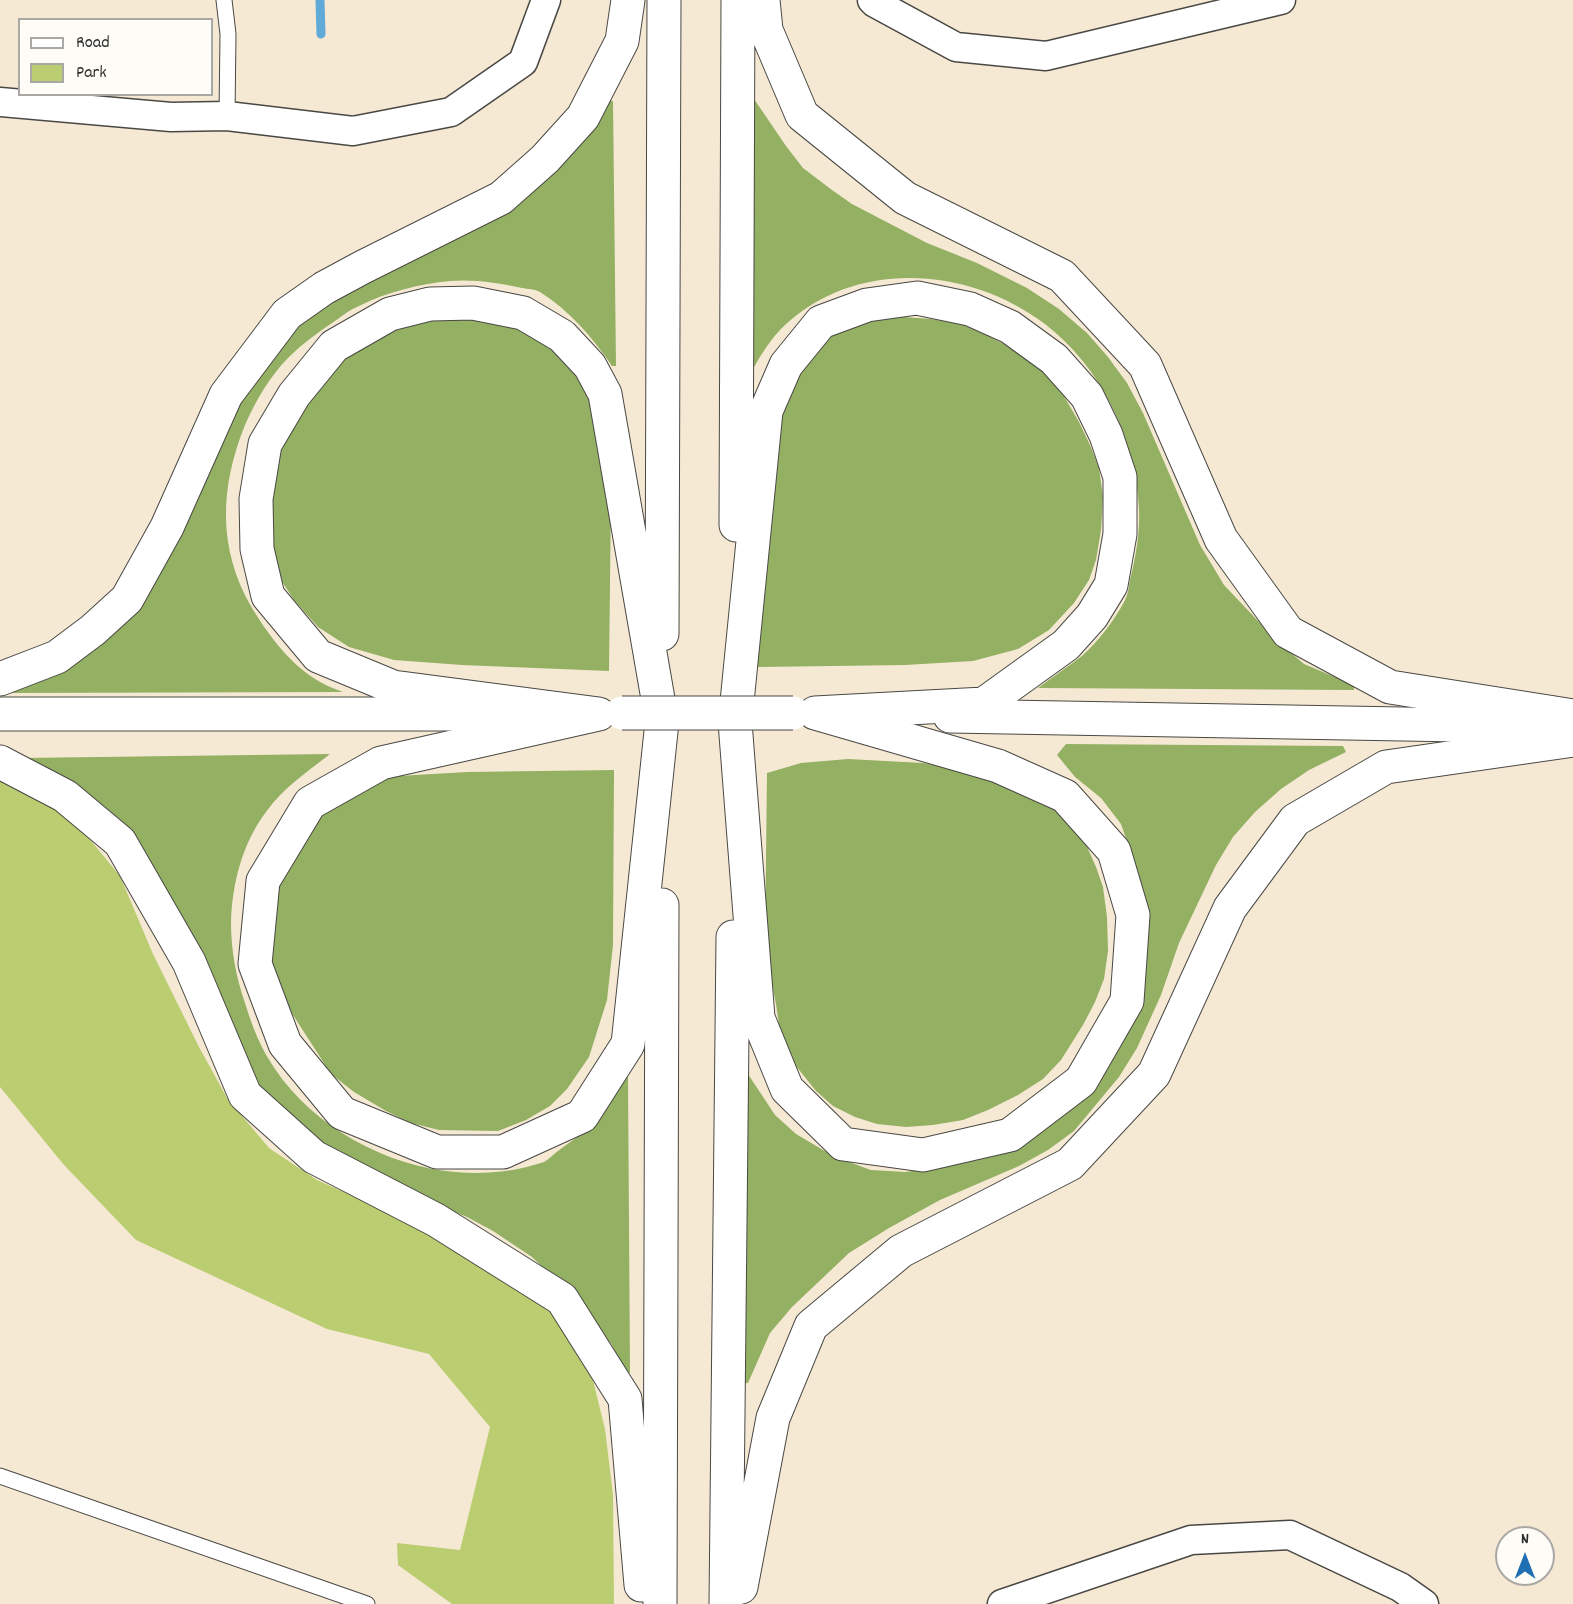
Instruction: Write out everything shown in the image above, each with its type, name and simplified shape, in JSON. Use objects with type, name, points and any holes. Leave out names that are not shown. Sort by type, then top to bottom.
[{"type":"main road","points":[[0,679],[57,657],[93,630],[128,599],[167,527],[226,395],[287,314],[324,288],[353,272],[501,198],[545,159],[583,117],[622,41],[628,0]]},
{"type":"main road","points":[[660,1604],[664,0]]},
{"type":"main road","points":[[726,1604],[735,722],[738,0]]},
{"type":"main road","points":[[763,0],[766,30],[802,115],[905,198],[1062,276],[1145,365],[1221,539],[1288,632],[1390,687],[1573,716]]},
{"type":"main road","points":[[916,298],[970,309],[1010,327],[1054,359],[1087,396],[1106,435],[1120,477],[1120,534],[1111,585],[1092,616],[1066,645],[984,704],[804,713],[998,766],[1065,796],[1114,851],[1133,915],[1127,1001],[1081,1081],[1010,1135],[923,1155],[843,1144],[787,1089],[758,1018],[735,722],[766,411],[786,365],[821,322],[867,305],[916,298]]},
{"type":"main road","points":[[473,303],[523,313],[562,336],[590,366],[605,394],[662,722],[628,1044],[582,1116],[503,1152],[437,1152],[342,1113],[285,1044],[255,964],[263,881],[310,803],[381,763],[610,713],[393,687],[318,656],[268,596],[257,549],[256,499],[265,444],[294,395],[334,346],[390,314],[430,304],[473,303]]},
{"type":"main road","points":[[0,714],[804,713],[1573,727]]},
{"type":"main road","points":[[738,1604],[773,1418],[812,1326],[901,1251],[1070,1164],[1154,1074],[1230,908],[1295,820],[1386,767],[1573,740]]},
{"type":"main road","points":[[0,762],[65,796],[120,842],[189,962],[245,1095],[314,1157],[436,1220],[562,1299],[625,1399],[642,1604]]},
{"type":"street","points":[[0,102],[171,117],[227,116],[353,131],[452,112],[523,62],[546,0]]},
{"type":"street","points":[[872,0],[956,46],[1046,56],[1281,0]]},
{"type":"street","points":[[0,85],[18,87]]},
{"type":"street","points":[[127,96],[176,101],[227,116]]},
{"type":"street","points":[[1002,1604],[1191,1540],[1290,1535],[1400,1587],[1424,1604]]},
{"type":"lane","points":[[224,0],[228,34],[227,116]]},
{"type":"lane","points":[[0,1476],[367,1604]]},
{"type":"green space","points":[[752,96],[803,168],[832,190],[852,204],[927,243],[977,263],[1027,288],[1059,309],[1087,333],[1127,383],[1143,413],[1200,545],[1224,585],[1278,642],[1304,664],[1354,685],[1354,690],[1038,688],[1082,656],[1094,644],[1107,629],[1126,598],[1137,545],[1139,509],[1131,457],[1112,406],[1083,361],[1045,324],[1015,305],[983,291],[949,282],[914,278],[879,280],[845,289],[814,303],[785,325],[753,369]]},
{"type":"green space","points":[[607,101],[613,101],[616,366],[612,366],[589,335],[571,316],[538,291],[477,281],[427,284],[403,289],[355,308],[310,339],[276,372],[245,425],[231,471],[226,517],[233,563],[241,585],[266,629],[291,660],[311,676],[343,692],[10,693],[70,666],[99,647],[119,628],[232,402],[298,319],[432,244]]},
{"type":"green space","points":[[904,317],[961,324],[986,335],[1016,350],[1040,367],[1058,386],[1079,422],[1099,468],[1103,497],[1101,530],[1096,560],[1089,580],[1074,603],[1049,630],[1018,649],[973,661],[905,665],[758,667],[760,492],[777,402],[830,335],[875,319]]},
{"type":"green space","points":[[442,319],[498,320],[543,338],[584,383],[595,405],[611,495],[609,671],[394,660],[349,647],[318,627],[294,600],[279,577],[268,527],[280,442],[332,365],[387,334],[413,324]]},
{"type":"green space","points":[[1066,744],[1343,746],[1346,752],[1309,770],[1281,789],[1255,812],[1233,837],[1216,865],[1179,943],[1161,995],[1137,1048],[1119,1077],[1074,1131],[1048,1150],[1019,1166],[940,1200],[849,1253],[792,1307],[770,1333],[748,1383],[743,1383],[744,1068],[775,1115],[796,1134],[835,1157],[871,1170],[905,1172],[978,1160],[1017,1142],[1099,1072],[1141,888],[1121,824],[1101,798],[1075,777],[1057,755]]},
{"type":"green space","points":[[330,754],[288,788],[266,812],[251,837],[236,879],[231,923],[233,953],[242,993],[261,1045],[291,1090],[331,1125],[354,1140],[403,1162],[455,1172],[500,1172],[544,1162],[577,1137],[624,1076],[628,1075],[630,1373],[624,1370],[612,1345],[591,1317],[566,1289],[532,1257],[467,1217],[388,1185],[330,1155],[258,1084],[177,911],[145,852],[21,758]]},
{"type":"green space","points":[[848,759],[923,763],[988,775],[1064,812],[1085,842],[1103,887],[1108,951],[1104,979],[1083,1025],[1061,1060],[1043,1079],[1018,1095],[963,1120],[906,1127],[877,1124],[855,1117],[833,1106],[816,1091],[792,1061],[781,1039],[765,948],[767,773],[801,763]]},
{"type":"green space","points":[[614,770],[613,945],[607,1000],[589,1057],[567,1089],[550,1106],[526,1120],[498,1131],[439,1130],[411,1123],[386,1111],[354,1092],[331,1074],[293,1015],[281,991],[273,968],[269,940],[271,906],[298,833],[354,788],[399,776],[467,772]]},
{"type":"green space","points":[[0,780],[69,814],[120,876],[153,954],[199,1047],[227,1098],[269,1148],[317,1180],[404,1219],[522,1289],[567,1324],[589,1364],[605,1429],[613,1495],[614,1604],[452,1604],[398,1565],[397,1543],[460,1550],[490,1427],[429,1354],[327,1329],[136,1240],[64,1165],[0,1087]]},
{"type":"waterway","points":[[320,0],[321,34]]}]
